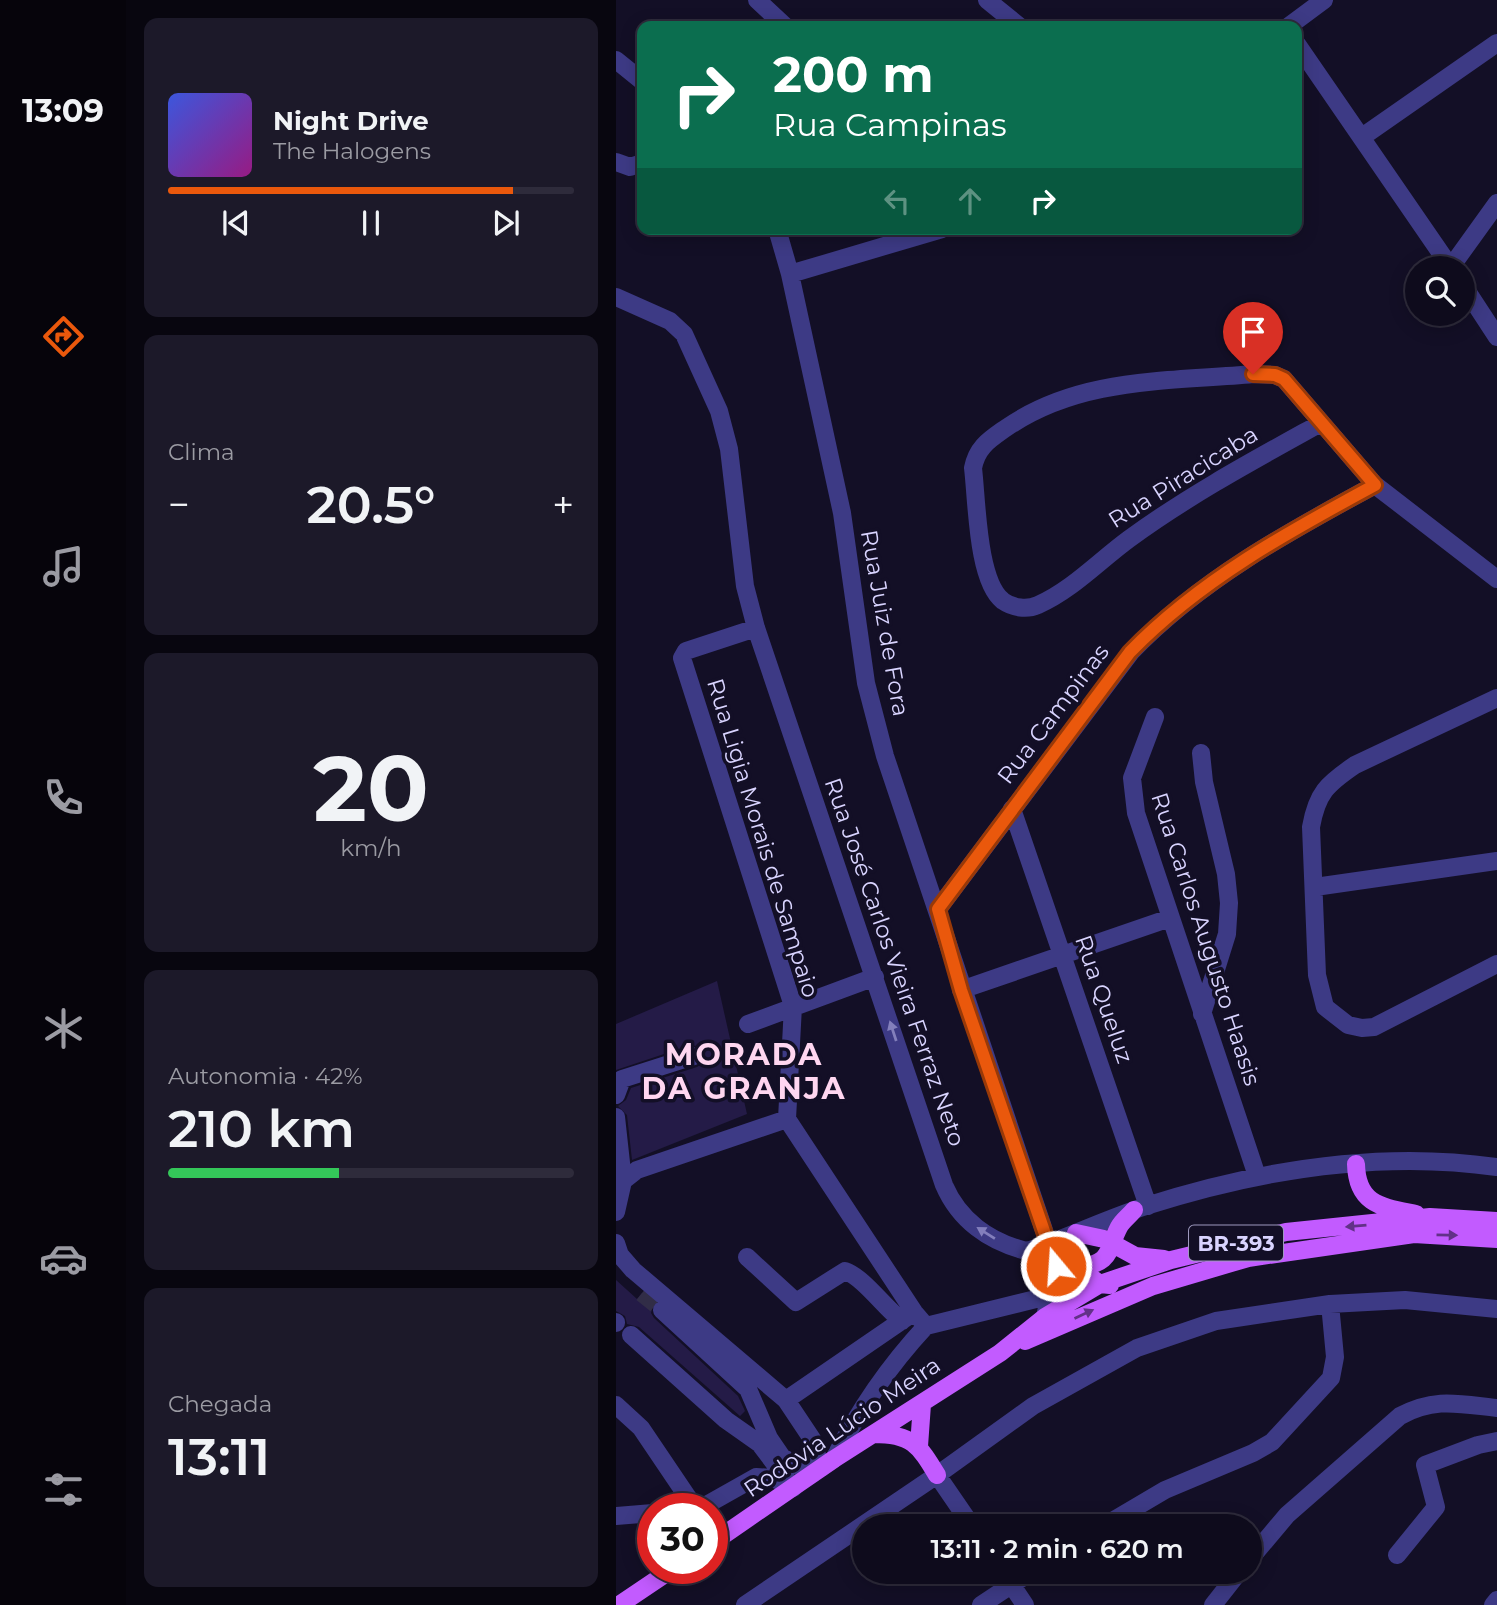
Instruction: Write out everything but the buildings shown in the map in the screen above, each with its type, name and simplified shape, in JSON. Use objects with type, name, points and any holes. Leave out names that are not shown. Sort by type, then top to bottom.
[{"type":"main road","points":[[1356,1164],[1358,1185],[1373,1202],[1383,1208],[1430,1217]]},
{"type":"main road","points":[[1056,1266],[1078,1268],[1095,1264],[1107,1255],[1113,1246],[1118,1228],[1141,1208]]},
{"type":"main road","name":"Rodovia Lúcio Meira","points":[[728,1531],[822,1467],[1000,1353],[1045,1317],[1100,1284],[1171,1260],[1286,1232],[1430,1217],[1497,1222]]},
{"type":"main road","points":[[1076,1233],[1091,1234],[1135,1256],[1171,1260]]},
{"type":"main road","name":"Rodovia Lúcio Meira","points":[[1000,1353],[1153,1286],[1248,1258],[1414,1234],[1497,1239]]},
{"type":"main road","points":[[1078,1268],[1100,1284],[1126,1284],[1209,1259],[1248,1258]]},
{"type":"main road","points":[[919,1446],[922,1404]]},
{"type":"main road","points":[[874,1434],[896,1435],[919,1446],[937,1475]]},
{"type":"main road","points":[[619,1605],[650,1584]]},
{"type":"street","points":[[757,0],[780,21]]},
{"type":"street","points":[[987,0],[1013,21]]},
{"type":"street","points":[[1296,21],[1325,0]]},
{"type":"street","points":[[1362,137],[1497,43]]},
{"type":"street","points":[[1302,51],[1443,256]]},
{"type":"street","points":[[616,60],[637,77]]},
{"type":"street","points":[[616,162],[630,167],[637,165]]},
{"type":"street","points":[[1459,256],[1497,203]]},
{"type":"street","name":"Rua Juiz de Fora","points":[[779,235],[790,275],[842,513],[866,683],[885,756],[938,909],[961,990],[1056,1266]]},
{"type":"street","points":[[790,275],[922,235]]},
{"type":"street","name":"Rua José Carlos Vieira Ferraz Neto","points":[[616,296],[662,316],[684,334],[719,411],[729,449],[745,586],[756,628],[944,1185],[955,1208],[977,1228],[1027,1251],[1141,1208],[1257,1175],[1356,1164],[1415,1161],[1497,1167]]},
{"type":"street","points":[[1475,303],[1497,337]]},
{"type":"street","name":"Rua Piracicaba","points":[[1253,374],[1275,375],[1290,385],[1321,423],[1130,538],[1063,591],[1037,606],[1024,609],[1006,603],[997,596],[988,579],[973,468],[975,456],[983,444],[1015,422],[1058,399],[1088,390],[1122,386],[1253,374]]},
{"type":"street","points":[[1321,423],[1375,485],[1497,579]]},
{"type":"street","name":"Rua Campinas","points":[[938,909],[1130,652],[1154,627],[1214,581],[1279,537],[1375,485]]},
{"type":"street","name":"Rua Ligia Morais de Sampaio","points":[[756,628],[686,650],[682,661],[793,1006],[787,1119]]},
{"type":"street","points":[[1497,698],[1355,765],[1321,793],[1311,827],[1320,995],[1333,1015],[1348,1024],[1374,1027],[1497,964]]},
{"type":"street","name":"Rua Carlos Augusto Haasis","points":[[1155,717],[1132,778],[1133,794],[1170,918],[1257,1175]]},
{"type":"street","points":[[1201,753],[1204,782],[1226,874],[1229,903],[1227,934],[1202,1014]]},
{"type":"street","name":"Rua Queluz","points":[[1012,809],[1063,955],[1141,1208]]},
{"type":"street","points":[[1315,887],[1497,861]]},
{"type":"street","points":[[961,990],[1170,918]]},
{"type":"street","points":[[748,1024],[875,977]]},
{"type":"street","points":[[616,1095],[622,1080],[694,1056]]},
{"type":"street","points":[[616,1118],[623,1181],[616,1212]]},
{"type":"street","points":[[623,1181],[637,1170],[787,1119],[914,1320]]},
{"type":"street","points":[[616,1243],[620,1255],[633,1270],[786,1400],[812,1438],[822,1467]]},
{"type":"street","points":[[747,1256],[796,1302],[845,1271],[854,1274],[882,1306],[914,1320]]},
{"type":"street","points":[[1045,1317],[1056,1266]]},
{"type":"street","points":[[616,1272],[642,1293]]},
{"type":"street","points":[[786,1400],[914,1320],[1048,1296]]},
{"type":"street","points":[[745,1605],[937,1475],[1033,1406],[1137,1348],[1216,1321],[1329,1304],[1405,1300],[1497,1309]]},
{"type":"street","points":[[1124,1514],[1165,1489],[1272,1442],[1331,1377],[1335,1357],[1329,1304]]},
{"type":"street","points":[[657,1306],[748,1389],[769,1438],[782,1457],[822,1467]]},
{"type":"street","points":[[822,1467],[890,1366],[914,1320]]},
{"type":"street","points":[[631,1335],[726,1420],[760,1444],[793,1488]]},
{"type":"street","points":[[1262,1545],[1287,1515],[1400,1416],[1422,1404],[1436,1402],[1497,1408]]},
{"type":"street","points":[[616,1405],[641,1428],[687,1493]]},
{"type":"street","points":[[1397,1555],[1436,1507],[1425,1465],[1478,1445],[1497,1441]]},
{"type":"street","points":[[937,1475],[964,1514]]},
{"type":"street","points":[[726,1493],[756,1477],[773,1478],[793,1488]]},
{"type":"street","points":[[617,1516],[637,1514]]},
{"type":"street","points":[[981,1605],[1001,1584]]},
{"type":"street","points":[[1011,1584],[1026,1605]]},
{"type":"street","points":[[1213,1605],[1230,1584]]},
{"type":"street","points":[[1493,1605],[1497,1600]]},
{"type":"tunnel","points":[[642,1293],[657,1305]]},
{"type":"district","name":"MORADA DA GRANJA","points":[[744,1071]]},
{"type":"route","points":[[1056,1266],[961,990],[938,909],[1130,652],[1154,627],[1214,581],[1279,537],[1375,485],[1284,379],[1275,375],[1253,374]]}]
